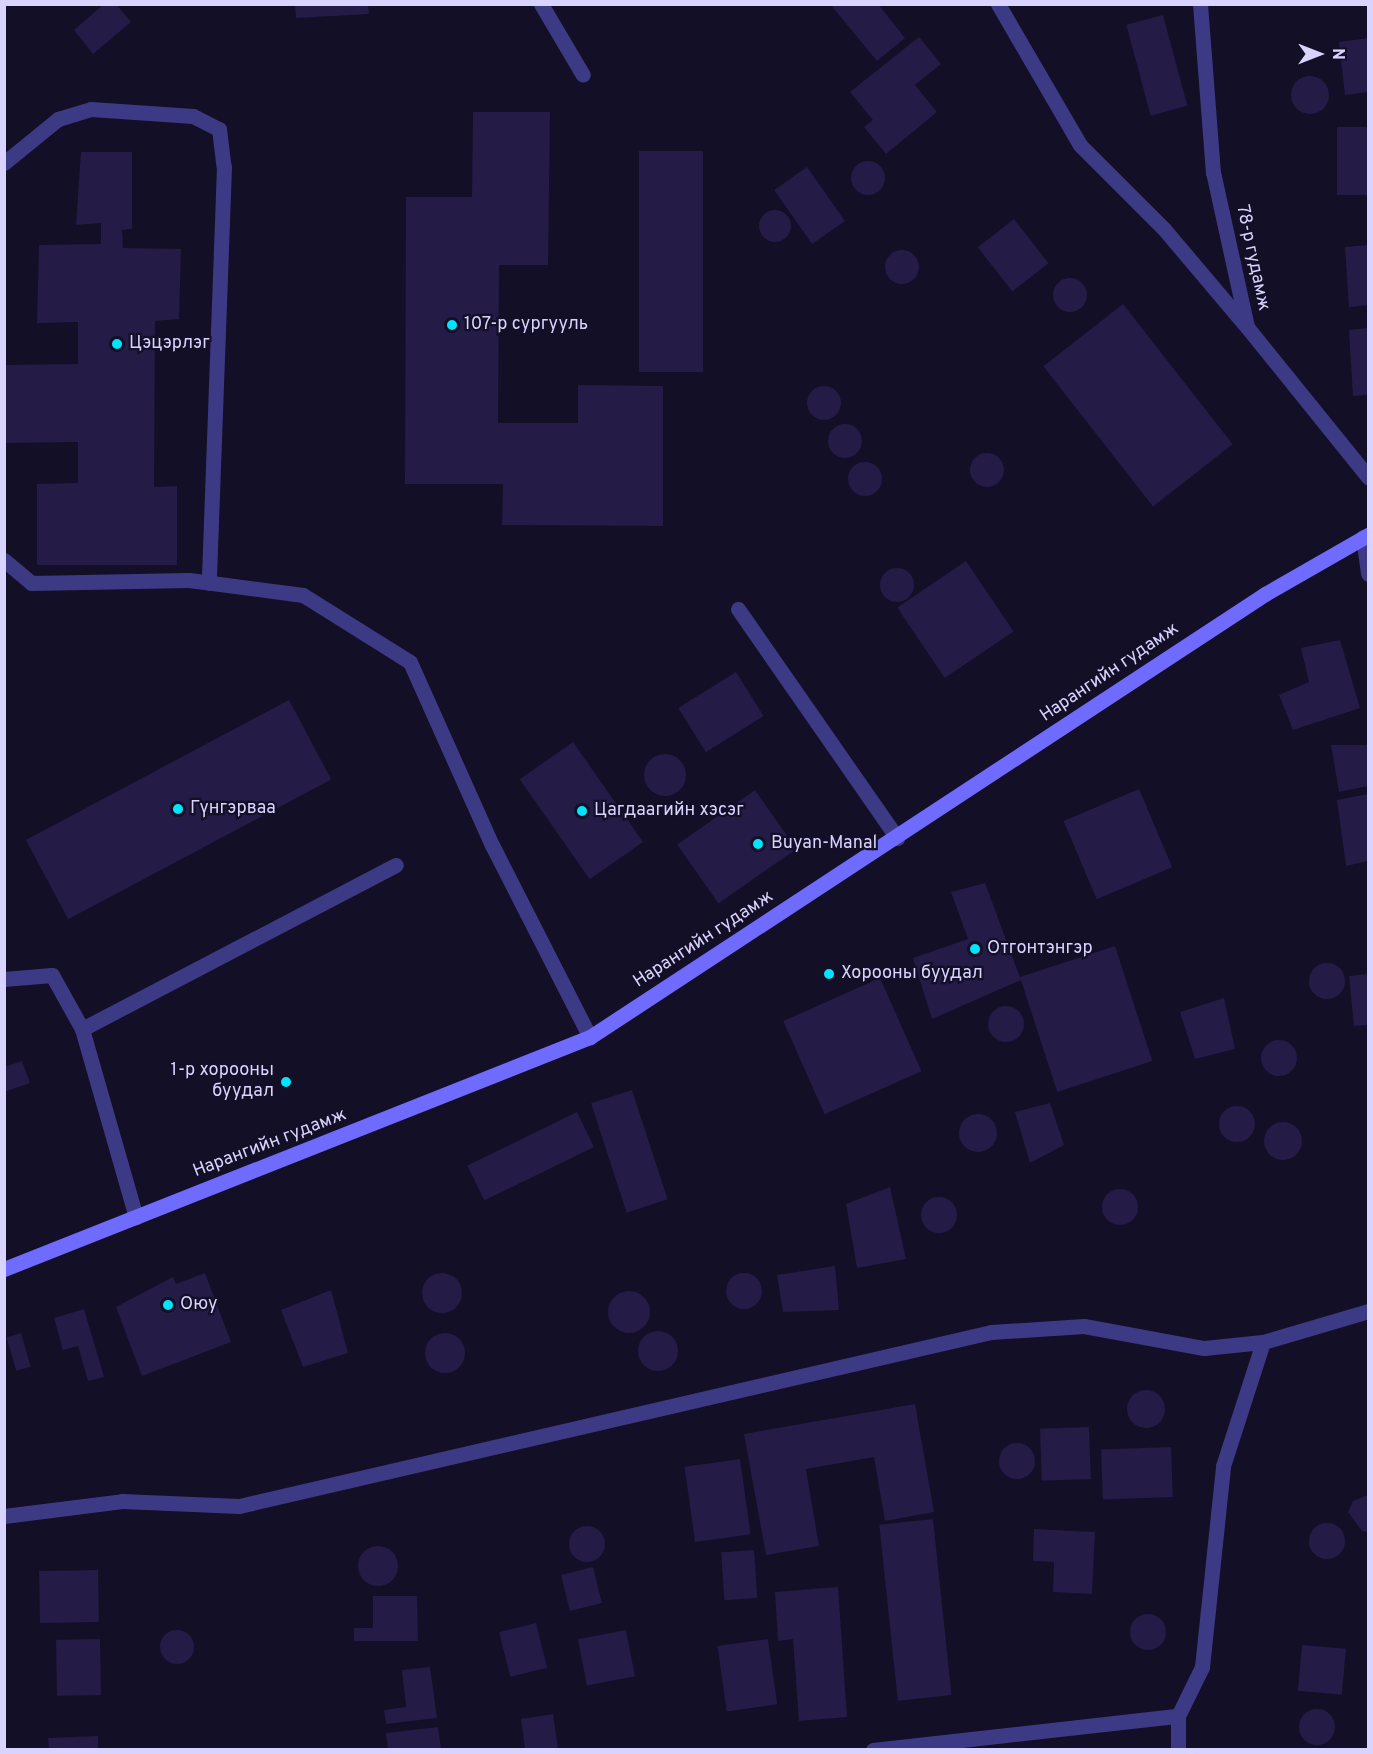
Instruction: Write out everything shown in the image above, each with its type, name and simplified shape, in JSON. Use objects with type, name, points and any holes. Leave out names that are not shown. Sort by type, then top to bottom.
[{"type":"main road","name":"Нарангийн гудамж","points":[[4,1269],[590,1037],[897,838],[1265,594],[1366,536]]},
{"type":"street","points":[[541,4],[583,75]]},
{"type":"street","points":[[998,4],[1080,145],[1164,229],[1247,327]]},
{"type":"street","name":"78-р гудамж","points":[[1200,4],[1213,172],[1247,327],[1368,477]]},
{"type":"street","points":[[4,164],[58,119],[91,110],[193,116],[219,129],[224,167],[209,583]]},
{"type":"street","points":[[1366,536],[1368,574]]},
{"type":"street","points":[[4,560],[31,583],[209,583],[303,595],[410,662],[492,845],[590,1037]]},
{"type":"street","points":[[738,609],[897,838]]},
{"type":"street","points":[[81,1029],[396,865]]},
{"type":"street","points":[[4,978],[52,975],[81,1029],[136,1217]]},
{"type":"street","points":[[4,1516],[122,1501],[239,1506],[991,1332],[1084,1326],[1204,1348],[1263,1342],[1368,1311]]},
{"type":"street","points":[[1178,1749],[1178,1716],[1202,1667],[1223,1466],[1263,1342]]},
{"type":"street","points":[[873,1749],[1178,1716]]},
{"type":"building","points":[[104,4],[116,4],[131,22],[93,54],[74,30]]},
{"type":"building","points":[[295,4],[368,4],[369,14],[296,18]]},
{"type":"building","points":[[830,4],[878,4],[905,38],[877,61]]},
{"type":"building","points":[[1163,15],[1187,106],[1151,116],[1126,25]]},
{"type":"building","points":[[919,37],[941,64],[915,85],[937,112],[886,154],[864,127],[873,120],[850,92]]},
{"type":"building","points":[[1368,38],[1368,92],[1345,95],[1339,42]]},
{"type":"building","points":[[1310,76],[1324,81],[1329,95],[1324,109],[1310,114],[1296,109],[1291,95],[1296,81]]},
{"type":"building","name":"107-р сургууль","points":[[473,112],[550,112],[548,265],[499,265],[498,423],[578,423],[578,385],[663,386],[663,526],[502,525],[503,484],[405,484],[406,197],[472,197]]},
{"type":"building","points":[[1337,127],[1368,127],[1368,195],[1337,195]]},
{"type":"building","points":[[639,151],[703,151],[703,372],[639,372]]},
{"type":"building","name":"Цэцэрлэг","points":[[81,152],[132,152],[132,229],[122,230],[123,248],[181,249],[179,319],[155,321],[154,487],[177,486],[177,565],[37,565],[37,484],[78,483],[78,442],[5,443],[5,365],[78,364],[78,322],[37,323],[39,245],[101,244],[101,223],[76,225]]},
{"type":"building","points":[[868,161],[880,166],[885,178],[880,190],[868,195],[856,190],[851,178],[856,166]]},
{"type":"building","points":[[807,167],[845,221],[812,244],[774,190]]},
{"type":"building","points":[[775,210],[787,214],[791,226],[787,238],[775,242],[763,238],[759,226],[763,214]]},
{"type":"building","points":[[1014,219],[1048,263],[1012,291],[978,247]]},
{"type":"building","points":[[1368,245],[1368,305],[1349,307],[1345,247]]},
{"type":"building","points":[[902,250],[914,255],[919,267],[914,279],[902,284],[890,279],[885,267],[890,255]]},
{"type":"building","points":[[1070,278],[1082,283],[1087,295],[1082,307],[1070,312],[1058,307],[1053,295],[1058,283]]},
{"type":"building","points":[[1123,304],[1233,444],[1153,506],[1043,366]]},
{"type":"building","points":[[1368,328],[1368,395],[1353,396],[1349,330]]},
{"type":"building","points":[[824,386],[836,391],[841,403],[836,415],[824,420],[812,415],[807,403],[812,391]]},
{"type":"building","points":[[845,424],[857,429],[862,441],[857,453],[845,458],[833,453],[828,441],[833,429]]},
{"type":"building","points":[[987,453],[999,458],[1004,470],[999,482],[987,487],[975,482],[970,470],[975,458]]},
{"type":"building","points":[[865,462],[877,467],[882,479],[877,491],[865,496],[853,491],[848,479],[853,467]]},
{"type":"building","points":[[966,561],[1014,631],[945,678],[897,607]]},
{"type":"building","points":[[897,568],[909,573],[914,585],[909,597],[897,602],[885,597],[880,585],[885,573]]},
{"type":"building","points":[[1340,640],[1360,708],[1293,730],[1279,695],[1309,682],[1301,648]]},
{"type":"building","points":[[736,672],[764,716],[706,752],[678,708]]},
{"type":"building","name":"Гүнгэрваа","points":[[289,700],[331,779],[68,919],[26,840]]},
{"type":"building","name":"Цагдаагийн хэсэг","points":[[573,742],[643,842],[590,879],[520,779]]},
{"type":"building","points":[[1331,745],[1368,745],[1368,786],[1339,792]]},
{"type":"building","points":[[665,754],[673,755],[680,760],[685,767],[685,783],[680,790],[673,795],[665,796],[657,795],[650,790],[645,783],[644,775],[645,767],[650,760],[657,755]]},
{"type":"building","points":[[1139,789],[1172,867],[1097,899],[1064,821]]},
{"type":"building","points":[[755,790],[796,849],[718,903],[677,844]]},
{"type":"building","points":[[1368,794],[1368,861],[1346,866],[1337,800]]},
{"type":"building","name":"Отгонтэнгэр","points":[[985,883],[1021,980],[932,1019],[913,958],[968,939],[951,892]]},
{"type":"building","points":[[1115,946],[1152,1061],[1057,1092],[1020,977]]},
{"type":"building","points":[[1327,963],[1340,968],[1345,981],[1340,994],[1327,999],[1314,994],[1309,981],[1314,968]]},
{"type":"building","points":[[1368,974],[1368,1025],[1354,1026],[1349,976]]},
{"type":"building","points":[[880,978],[921,1071],[825,1114],[783,1021]]},
{"type":"building","points":[[1224,998],[1235,1049],[1195,1059],[1180,1012]]},
{"type":"building","points":[[1006,1006],[1019,1011],[1024,1024],[1019,1037],[1006,1042],[993,1037],[988,1024],[993,1011]]},
{"type":"building","points":[[1279,1040],[1292,1045],[1297,1058],[1292,1071],[1279,1076],[1266,1071],[1261,1058],[1266,1045]]},
{"type":"building","points":[[22,1061],[30,1083],[4,1092],[4,1067]]},
{"type":"building","points":[[632,1090],[668,1199],[627,1213],[591,1103]]},
{"type":"building","points":[[1050,1103],[1064,1145],[1030,1163],[1015,1112]]},
{"type":"building","points":[[1237,1106],[1250,1111],[1255,1124],[1250,1137],[1237,1142],[1224,1137],[1219,1124],[1224,1111]]},
{"type":"building","points":[[577,1112],[594,1147],[484,1201],[467,1165]]},
{"type":"building","points":[[978,1114],[991,1120],[997,1133],[991,1146],[978,1152],[965,1146],[959,1133],[965,1120]]},
{"type":"building","points":[[1283,1122],[1296,1128],[1302,1141],[1296,1154],[1283,1160],[1270,1154],[1264,1141],[1270,1128]]},
{"type":"building","points":[[890,1187],[906,1259],[857,1268],[846,1204]]},
{"type":"building","points":[[1120,1189],[1133,1194],[1138,1207],[1133,1220],[1120,1225],[1107,1220],[1102,1207],[1107,1194]]},
{"type":"building","points":[[939,1197],[952,1202],[957,1215],[952,1228],[939,1233],[926,1228],[921,1215],[926,1202]]},
{"type":"building","points":[[835,1266],[839,1310],[783,1312],[777,1275]]},
{"type":"building","points":[[205,1273],[231,1342],[142,1376],[116,1307],[173,1277],[176,1284]]},
{"type":"building","points":[[442,1273],[450,1274],[456,1279],[461,1285],[461,1301],[456,1307],[450,1312],[442,1313],[434,1312],[428,1307],[423,1301],[422,1293],[423,1285],[428,1279],[434,1274]]},
{"type":"building","points":[[744,1273],[757,1278],[762,1291],[757,1304],[744,1309],[731,1304],[726,1291],[731,1278]]},
{"type":"building","points":[[331,1290],[348,1353],[303,1367],[281,1310]]},
{"type":"building","points":[[629,1291],[637,1292],[644,1297],[649,1304],[649,1320],[644,1327],[637,1332],[629,1333],[621,1332],[614,1327],[609,1320],[608,1312],[609,1304],[614,1297],[621,1292]]},
{"type":"building","points":[[84,1309],[104,1377],[88,1381],[78,1346],[63,1350],[54,1318]]},
{"type":"building","points":[[658,1331],[666,1332],[672,1337],[677,1343],[677,1359],[672,1365],[666,1370],[658,1371],[650,1370],[644,1365],[639,1359],[638,1351],[639,1343],[644,1337],[650,1332]]},
{"type":"building","points":[[21,1333],[31,1367],[16,1371],[7,1337]]},
{"type":"building","points":[[445,1333],[459,1339],[465,1353],[459,1367],[445,1373],[431,1367],[425,1353],[431,1339]]},
{"type":"building","points":[[1146,1390],[1159,1396],[1165,1409],[1159,1422],[1146,1428],[1133,1422],[1127,1409],[1133,1396]]},
{"type":"building","points":[[915,1404],[934,1512],[885,1521],[874,1457],[806,1469],[819,1546],[766,1555],[744,1434]]},
{"type":"building","points":[[1089,1427],[1091,1479],[1042,1481],[1040,1429]]},
{"type":"building","points":[[1017,1443],[1030,1448],[1035,1461],[1030,1474],[1017,1479],[1004,1474],[999,1461],[1004,1448]]},
{"type":"building","points":[[1171,1447],[1173,1497],[1103,1499],[1101,1449]]},
{"type":"building","points":[[740,1459],[751,1534],[695,1542],[685,1467]]},
{"type":"building","points":[[1368,1495],[1368,1532],[1362,1531],[1348,1512],[1353,1501]]},
{"type":"building","points":[[933,1519],[952,1695],[898,1701],[879,1525]]},
{"type":"building","points":[[1327,1523],[1340,1528],[1345,1541],[1340,1554],[1327,1559],[1314,1554],[1309,1541],[1314,1528]]},
{"type":"building","points":[[587,1526],[600,1531],[605,1544],[600,1557],[587,1562],[574,1557],[569,1544],[574,1531]]},
{"type":"building","points":[[1034,1529],[1095,1532],[1092,1594],[1053,1592],[1054,1562],[1033,1561]]},
{"type":"building","points":[[378,1546],[392,1552],[398,1566],[392,1580],[378,1586],[364,1580],[358,1566],[364,1552]]},
{"type":"building","points":[[754,1550],[757,1598],[724,1600],[721,1552]]},
{"type":"building","points":[[593,1567],[602,1603],[570,1611],[561,1575]]},
{"type":"building","points":[[98,1570],[99,1622],[40,1623],[39,1571]]},
{"type":"building","points":[[838,1587],[847,1717],[799,1721],[793,1639],[778,1641],[775,1592]]},
{"type":"building","points":[[373,1596],[417,1596],[418,1641],[354,1641],[354,1628],[373,1628]]},
{"type":"building","points":[[1148,1614],[1161,1619],[1166,1632],[1161,1645],[1148,1650],[1135,1645],[1130,1632],[1135,1619]]},
{"type":"building","points":[[536,1623],[547,1668],[510,1677],[499,1632]]},
{"type":"building","points":[[177,1630],[189,1635],[194,1647],[189,1659],[177,1664],[165,1659],[160,1647],[165,1635]]},
{"type":"building","points":[[626,1630],[635,1676],[587,1685],[578,1639]]},
{"type":"building","points":[[100,1639],[101,1695],[57,1696],[56,1640]]},
{"type":"building","points":[[768,1639],[777,1704],[727,1711],[717,1646]]},
{"type":"building","points":[[1302,1645],[1346,1649],[1342,1695],[1298,1691]]},
{"type":"building","points":[[430,1667],[437,1718],[386,1724],[384,1710],[406,1707],[402,1670]]},
{"type":"building","points":[[1317,1709],[1330,1714],[1335,1727],[1330,1740],[1317,1745],[1304,1740],[1299,1727],[1304,1714]]},
{"type":"building","points":[[553,1714],[558,1749],[525,1749],[521,1719]]},
{"type":"building","points":[[438,1727],[441,1749],[388,1749],[386,1733]]},
{"type":"building","points":[[98,1736],[98,1749],[49,1749],[48,1738]]},
{"type":"place","name":"107-р сургууль","points":[[452,325]]},
{"type":"place","name":"Цэцэрлэг","points":[[117,344]]},
{"type":"place","name":"Гүнгэрваа","points":[[178,809]]},
{"type":"place","name":"Цагдаагийн хэсэг","points":[[582,811]]},
{"type":"place","name":"Buyan-Manal","points":[[758,844]]},
{"type":"place","name":"Отгонтэнгэр","points":[[975,949]]},
{"type":"place","name":"Хорооны буудал","points":[[829,974]]},
{"type":"place","name":"1-р хорооны буудал","points":[[286,1082]]},
{"type":"place","name":"Оюу","points":[[168,1305]]}]
